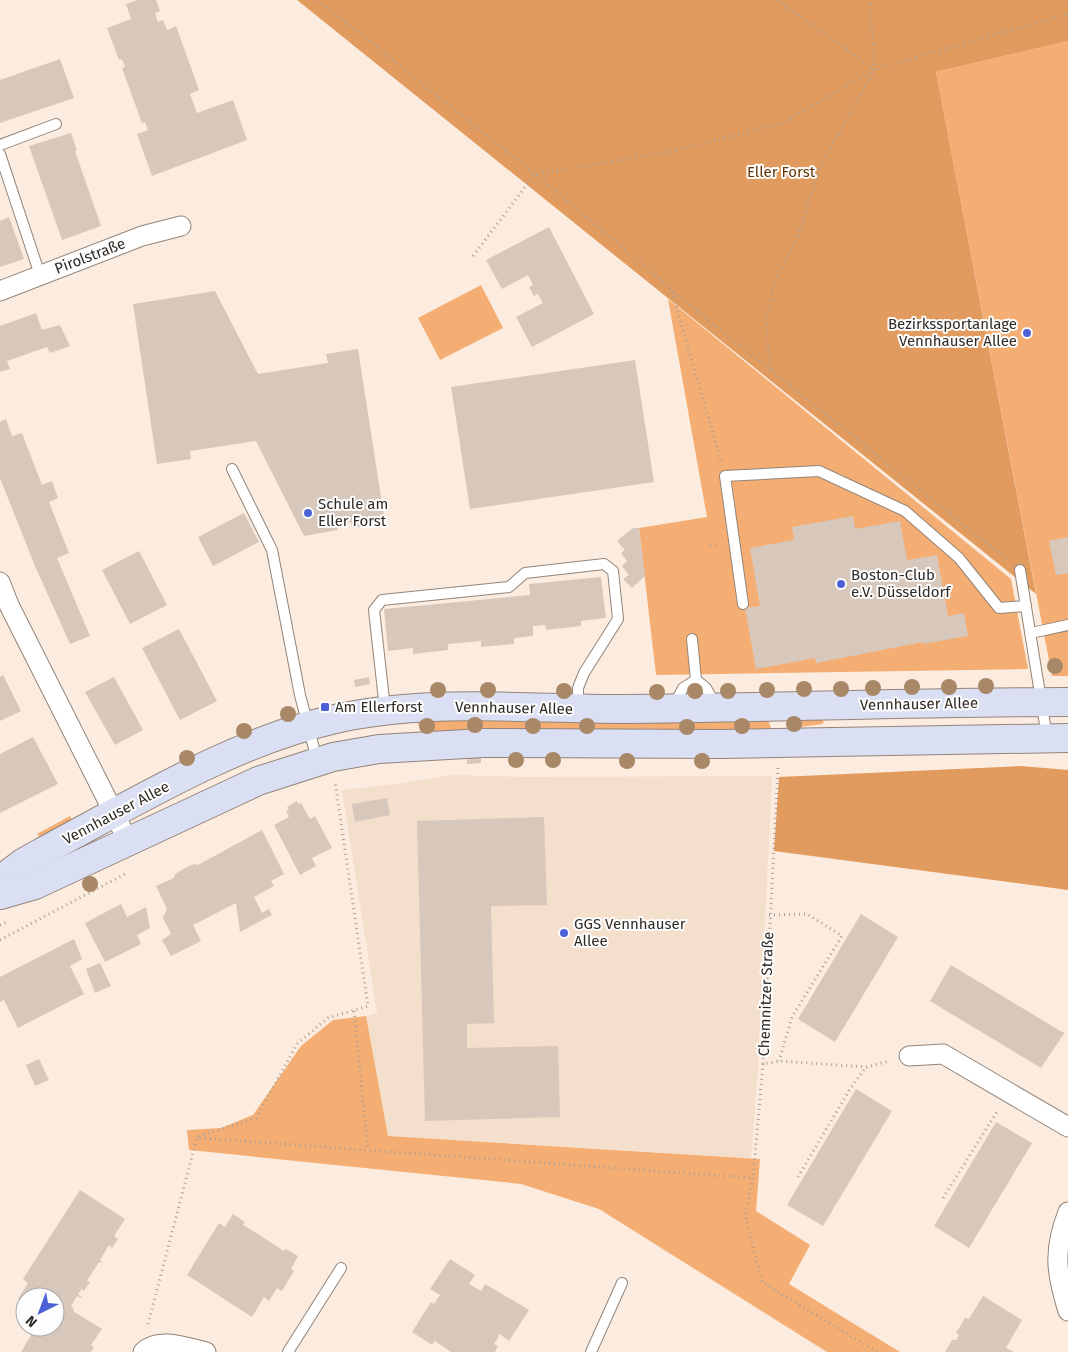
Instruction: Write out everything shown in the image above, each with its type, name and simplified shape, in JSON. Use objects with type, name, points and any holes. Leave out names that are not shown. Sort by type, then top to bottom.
[{"type":"main road","name":"Vennhauser Allee","points":[[0,880],[24,862],[113,814],[258,743],[308,726],[385,710],[422,707],[717,708],[1055,702]]},
{"type":"main road","name":"Vennhauser Allee","points":[[0,896],[35,885],[258,780],[325,769],[378,748],[428,744],[722,744],[1057,738]]},
{"type":"street","name":"Pirolstraße","points":[[0,291],[142,236],[181,226]]},
{"type":"street","points":[[0,582],[9,605],[128,841]]},
{"type":"street","points":[[910,1056],[944,1054],[1008,1094],[1068,1127]]},
{"type":"street","points":[[1068,1212],[1058,1236],[1058,1280],[1068,1311]]},
{"type":"street","points":[[145,1350],[161,1344],[206,1352]]},
{"type":"lane","points":[[0,145],[56,124]]},
{"type":"lane","points":[[0,154],[40,275]]},
{"type":"lane","points":[[232,469],[272,550],[308,726],[325,769]]},
{"type":"lane","points":[[743,604],[725,476],[819,471],[905,511],[960,558],[999,608],[1026,606]]},
{"type":"lane","points":[[385,710],[374,610],[382,600],[509,588],[525,574],[604,564],[613,571],[618,619],[584,673],[578,688],[578,709]]},
{"type":"lane","points":[[1020,570],[1031,633],[1055,702],[1057,738]]},
{"type":"lane","points":[[1031,633],[1068,625]]},
{"type":"lane","points":[[692,639],[696,680],[706,688],[717,708]]},
{"type":"lane","points":[[672,708],[683,688],[696,680]]},
{"type":"lane","points":[[288,1352],[341,1268]]},
{"type":"lane","points":[[591,1352],[622,1283]]},
{"type":"path","points":[[318,0],[535,174],[672,291],[1020,570]]},
{"type":"path","points":[[777,0],[875,69]]},
{"type":"path","points":[[770,370],[766,318],[776,281],[797,239],[820,167],[875,69],[870,0]]},
{"type":"path","points":[[473,256],[535,174],[670,152],[783,123],[875,69],[1068,14]]},
{"type":"path","points":[[672,291],[725,476]]},
{"type":"path","points":[[197,1137],[256,1118],[297,1044],[328,1018],[368,1006],[325,769]]},
{"type":"path","name":"Chemnitzer Straße","points":[[776,778],[763,1064],[779,1061],[867,1067],[910,1056]]},
{"type":"path","points":[[0,940],[127,873]]},
{"type":"path","points":[[769,915],[807,914],[842,936],[792,1017],[779,1061]]},
{"type":"path","points":[[354,1011],[368,1150]]},
{"type":"path","points":[[763,1064],[753,1178],[745,1214],[762,1282],[877,1352]]},
{"type":"path","points":[[798,1177],[850,1089],[867,1067]]},
{"type":"path","points":[[943,1198],[1008,1094]]},
{"type":"path","points":[[197,1137],[753,1178]]},
{"type":"path","points":[[145,1350],[150,1319],[197,1137]]},
{"type":"shaded area","name":"Bezirkssportanlage Vennhauser Allee","points":[[1068,41],[1068,676],[1052,676],[936,72]]},
{"type":"shaded area","points":[[481,285],[503,328],[440,360],[418,318]]},
{"type":"shaded area","points":[[668,299],[1011,579],[1028,669],[656,675],[639,528],[707,517]]},
{"type":"shaded area","points":[[821,718],[824,722],[822,724],[792,728],[790,726],[793,719]]},
{"type":"shaded area","points":[[425,720],[768,720],[771,728],[767,730],[421,731],[418,723]]},
{"type":"shaded area","name":"GGS Vennhauser Allee","points":[[452,775],[524,777],[772,776],[758,1068],[751,1158],[388,1136],[366,1016],[377,1013],[342,790]]},
{"type":"shaded area","points":[[70,816],[73,822],[42,838],[37,834]]},
{"type":"shaded area","points":[[366,1016],[388,1136],[760,1159],[756,1211],[810,1245],[789,1284],[900,1352],[827,1352],[599,1209],[521,1184],[189,1150],[187,1130],[221,1128],[253,1115],[301,1046],[333,1020]]},
{"type":"green space","name":"Eller Forst","points":[[297,0],[1068,0],[1068,41],[936,72],[1036,594]]},
{"type":"green space","points":[[1021,766],[1068,770],[1068,890],[774,851],[779,777]]},
{"type":"building","points":[[137,0],[156,0],[160,11],[155,13],[158,22],[163,20],[167,30],[176,26],[199,90],[190,94],[197,113],[233,100],[247,140],[152,176],[137,134],[148,130],[145,122],[142,123],[122,68],[125,67],[122,59],[119,60],[107,28],[131,19],[126,4]]},
{"type":"building","points":[[60,59],[74,98],[0,123],[0,80]]},
{"type":"building","points":[[71,133],[77,150],[75,151],[101,226],[62,240],[29,146]]},
{"type":"building","points":[[9,217],[24,259],[0,267],[0,221]]},
{"type":"building","points":[[549,227],[594,314],[532,347],[516,317],[543,303],[538,294],[534,296],[529,287],[533,285],[528,275],[502,289],[486,260]]},
{"type":"building","points":[[215,291],[258,374],[328,363],[326,354],[358,349],[385,523],[352,528],[351,522],[335,524],[338,530],[304,536],[256,441],[190,451],[191,459],[157,464],[133,304]]},
{"type":"building","points":[[36,313],[42,330],[60,325],[70,346],[50,353],[47,347],[7,361],[10,369],[0,372],[0,326]]},
{"type":"building","points":[[635,360],[654,482],[470,509],[451,387]]},
{"type":"building","points":[[6,419],[12,436],[22,433],[42,485],[52,481],[58,498],[49,502],[69,553],[57,558],[90,636],[70,644],[35,566],[0,478],[0,422]]},
{"type":"building","points":[[244,513],[259,542],[213,566],[198,537]]},
{"type":"building","points":[[853,516],[855,529],[900,521],[907,560],[937,555],[948,616],[964,613],[968,636],[923,644],[923,642],[816,663],[815,658],[756,669],[745,608],[760,606],[750,548],[794,540],[792,527]]},
{"type":"building","points":[[633,528],[639,528],[645,576],[632,588],[623,579],[629,575],[622,566],[627,561],[621,553],[625,550],[617,541]]},
{"type":"building","points":[[1068,537],[1068,573],[1056,575],[1049,541]]},
{"type":"building","points":[[139,551],[167,605],[130,624],[102,570]]},
{"type":"building","points":[[601,577],[606,618],[581,621],[581,626],[546,630],[545,625],[533,626],[533,636],[514,638],[514,644],[481,647],[481,641],[448,644],[448,650],[413,654],[413,648],[388,651],[384,609],[530,595],[529,584]]},
{"type":"building","points":[[179,629],[217,701],[180,720],[142,648]]},
{"type":"building","points":[[3,675],[21,711],[0,721],[0,677]]},
{"type":"building","points":[[114,677],[143,730],[115,745],[85,692]]},
{"type":"building","points":[[369,677],[370,684],[355,687],[354,680]]},
{"type":"building","points":[[33,737],[58,784],[0,813],[0,754]]},
{"type":"building","points":[[481,757],[481,763],[467,764],[467,758]]},
{"type":"building","points":[[387,798],[390,815],[355,822],[352,804]]},
{"type":"building","points":[[297,801],[298,804],[301,803],[310,819],[315,816],[332,848],[312,858],[316,866],[300,875],[274,825],[289,817],[286,811],[289,810],[287,807]]},
{"type":"building","points":[[544,817],[547,905],[491,906],[494,1023],[467,1024],[467,1048],[558,1046],[560,1117],[425,1121],[417,821]]},
{"type":"building","points":[[262,830],[284,874],[271,881],[274,886],[254,897],[262,913],[269,909],[272,915],[240,932],[236,903],[193,925],[201,941],[171,956],[162,940],[171,934],[163,918],[167,909],[156,886],[174,878],[175,874],[185,868],[194,864],[198,865]]},
{"type":"building","points":[[121,904],[127,917],[146,907],[150,928],[137,935],[141,944],[105,962],[85,923]]},
{"type":"building","points":[[861,914],[898,937],[835,1042],[798,1019]]},
{"type":"building","points":[[74,939],[82,959],[70,966],[84,994],[18,1028],[4,1000],[0,1002],[0,977]]},
{"type":"building","points":[[100,963],[111,986],[95,993],[86,969]]},
{"type":"building","points":[[951,965],[1062,1032],[1065,1032],[1041,1068],[930,1001]]},
{"type":"building","points":[[39,1059],[49,1080],[35,1086],[26,1065]]},
{"type":"building","points":[[856,1089],[892,1111],[823,1226],[787,1205]]},
{"type":"building","points":[[996,1122],[1032,1143],[969,1248],[934,1226]]},
{"type":"building","points":[[80,1190],[125,1219],[114,1236],[118,1239],[112,1248],[109,1245],[100,1260],[103,1263],[99,1262],[87,1281],[90,1282],[84,1291],[82,1289],[78,1294],[82,1297],[77,1296],[71,1306],[74,1309],[73,1311],[102,1329],[91,1345],[94,1348],[91,1352],[21,1352],[30,1337],[65,1337],[65,1287],[26,1287],[28,1283],[23,1279]]},
{"type":"building","points":[[233,1214],[245,1222],[243,1225],[284,1251],[286,1249],[298,1256],[291,1269],[294,1271],[282,1291],[277,1288],[269,1301],[264,1297],[252,1317],[187,1275],[219,1223],[225,1227]]},
{"type":"building","points":[[450,1259],[475,1275],[469,1284],[481,1291],[485,1284],[529,1310],[509,1341],[500,1334],[494,1344],[498,1346],[495,1352],[451,1352],[435,1341],[432,1345],[412,1332],[431,1302],[434,1304],[440,1295],[430,1289]]},
{"type":"building","points":[[983,1296],[1022,1320],[1006,1348],[1014,1352],[945,1352],[952,1340],[956,1340],[959,1335],[956,1333],[965,1318],[969,1319]]},
{"type":"place","name":"Bezirkssportanlage Vennhauser Allee","points":[[1027,333]]},
{"type":"place","name":"Schule am Eller Forst","points":[[308,513]]},
{"type":"place","name":"Boston-Club e.V. Düsseldorf","points":[[841,584]]},
{"type":"place","name":"Am Ellerforst","points":[[325,707]]},
{"type":"place","name":"GGS Vennhauser Allee","points":[[564,933]]}]
